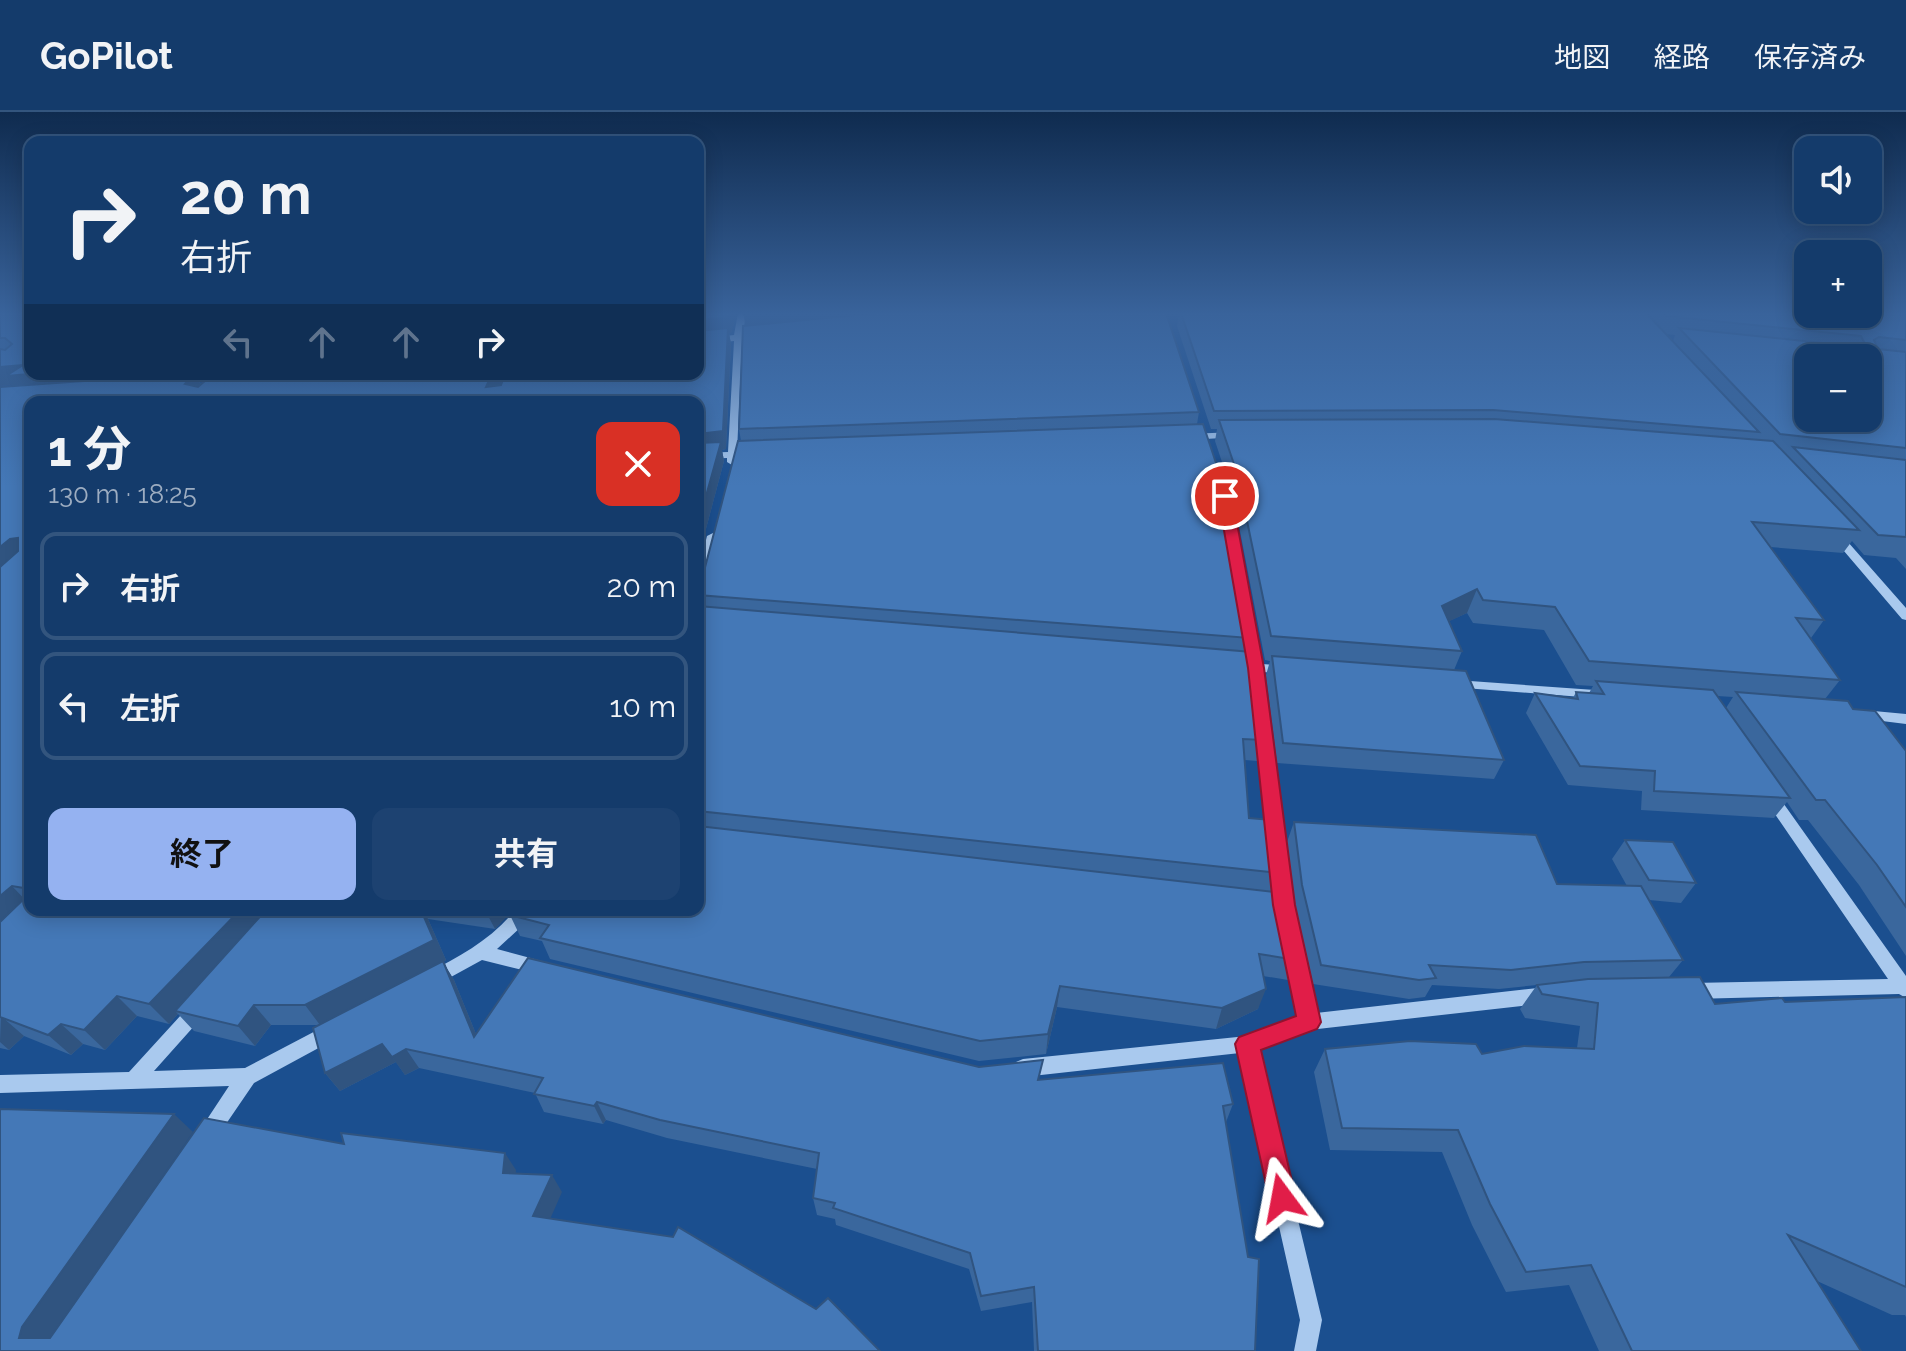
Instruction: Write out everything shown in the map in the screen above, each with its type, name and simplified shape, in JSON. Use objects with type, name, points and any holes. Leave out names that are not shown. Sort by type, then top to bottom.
[{"type":"street","points":[[730,469],[734,455],[737,371]]},
{"type":"street","points":[[1203,429],[1225,496],[1256,668],[1276,904],[1309,1022]]},
{"type":"street","points":[[1179,437],[1203,429],[1250,434]]},
{"type":"street","points":[[704,456],[765,453]]},
{"type":"street","points":[[1823,522],[1906,616]]},
{"type":"street","points":[[704,569],[715,527]]},
{"type":"street","points":[[1225,665],[1302,671]]},
{"type":"street","points":[[1442,682],[1610,696]]},
{"type":"street","points":[[1844,714],[1906,719]]},
{"type":"street","points":[[1764,787],[1905,988]]},
{"type":"street","points":[[413,989],[482,953],[510,931],[521,916]]},
{"type":"street","points":[[482,953],[559,972]]},
{"type":"street","points":[[1672,992],[1905,988]]},
{"type":"street","points":[[1010,1070],[1247,1044],[1309,1022],[1570,992]]},
{"type":"street","points":[[134,1080],[206,1000]]},
{"type":"street","points":[[0,1084],[247,1077],[344,1026]]},
{"type":"street","points":[[1247,1044],[1311,1320],[1305,1351]]},
{"type":"street","points":[[193,1155],[247,1077]]},
{"type":"building","points":[[14,371],[24,371],[24,374],[6,376]]},
{"type":"building","points":[[704,371],[726,371],[723,431],[704,433],[704,396],[24,396],[24,888],[12,886],[0,896],[0,567],[18,551],[18,538],[10,539],[0,547],[0,387],[98,380],[189,380],[185,384],[198,387],[206,380],[489,380],[486,387],[501,385],[503,380],[704,380]]},
{"type":"building","points":[[741,371],[1185,371],[1199,412],[739,429]]},
{"type":"building","points":[[1200,371],[1701,371],[1759,432],[1493,410],[1214,411]]},
{"type":"building","points":[[1720,371],[1794,371],[1794,432],[1882,432],[1882,371],[1906,371],[1906,448],[1780,434]]},
{"type":"building","points":[[1494,419],[1773,441],[1859,530],[1752,522],[1824,620],[1796,618],[1840,680],[1589,661],[1555,607],[1483,600],[1477,589],[1442,606],[1462,651],[1271,636],[1237,473],[1219,420]]},
{"type":"building","points":[[1203,424],[1221,478],[1249,638],[704,595],[704,571],[738,441]]},
{"type":"building","points":[[721,442],[704,503],[704,443]]},
{"type":"building","points":[[1793,447],[1906,460],[1906,537],[1878,535]]},
{"type":"building","points":[[704,606],[1252,652],[1263,740],[1243,739],[1249,818],[1272,820],[1279,873],[704,812]]},
{"type":"building","points":[[1272,656],[1466,671],[1504,760],[1283,743]]},
{"type":"building","points":[[1596,681],[1713,690],[1790,798],[1654,791],[1655,771],[1580,766],[1535,693],[1578,699],[1576,692],[1604,694]]},
{"type":"building","points":[[1736,692],[1848,701],[1853,709],[1875,711],[1906,751],[1906,907],[1825,800],[1816,800]]},
{"type":"building","points":[[1294,822],[1536,835],[1557,884],[1641,886],[1683,960],[1584,962],[1511,970],[1429,965],[1436,978],[1419,980],[1321,965],[1302,885]]},
{"type":"building","points":[[704,827],[1282,893],[1296,960],[1259,954],[1266,989],[1222,1008],[1060,986],[1048,1034],[980,1041],[540,938],[549,925],[514,916],[704,916]]},
{"type":"building","points":[[1625,840],[1673,842],[1696,883],[1649,880]]},
{"type":"building","points":[[24,899],[24,916],[234,916],[149,1004],[117,996],[84,1030],[61,1024],[48,1035],[0,1017],[0,922]]},
{"type":"building","points":[[261,916],[424,916],[434,940],[305,1005],[254,1005],[238,1026],[175,1011]]},
{"type":"building","points":[[528,958],[979,1067],[1043,1060],[1038,1080],[1223,1063],[1233,1104],[1223,1106],[1248,1257],[1259,1259],[1255,1351],[1038,1351],[1034,1287],[981,1296],[970,1253],[833,1208],[835,1203],[813,1198],[819,1153],[660,1120],[597,1102],[594,1106],[534,1094],[543,1078],[406,1049],[392,1057],[382,1044],[325,1073],[313,1028],[443,961],[474,1037]]},
{"type":"building","points":[[1700,977],[1715,1004],[1782,998],[1785,1002],[1906,997],[1906,1287],[1788,1235],[1861,1351],[1632,1351],[1591,1265],[1526,1272],[1490,1204],[1458,1130],[1342,1128],[1325,1049],[1410,1041],[1476,1044],[1482,1054],[1524,1046],[1594,1049],[1598,1003],[1542,994],[1537,985],[1588,979]]},
{"type":"building","points":[[0,1109],[174,1114],[22,1327],[19,1338],[50,1338],[204,1118],[344,1144],[341,1133],[505,1153],[503,1173],[552,1175],[533,1216],[673,1237],[678,1227],[816,1309],[828,1298],[880,1351],[0,1351]]},
{"type":"route","points":[[1225,496],[1256,668],[1284,905],[1309,1022],[1247,1044],[1282,1198]]}]
